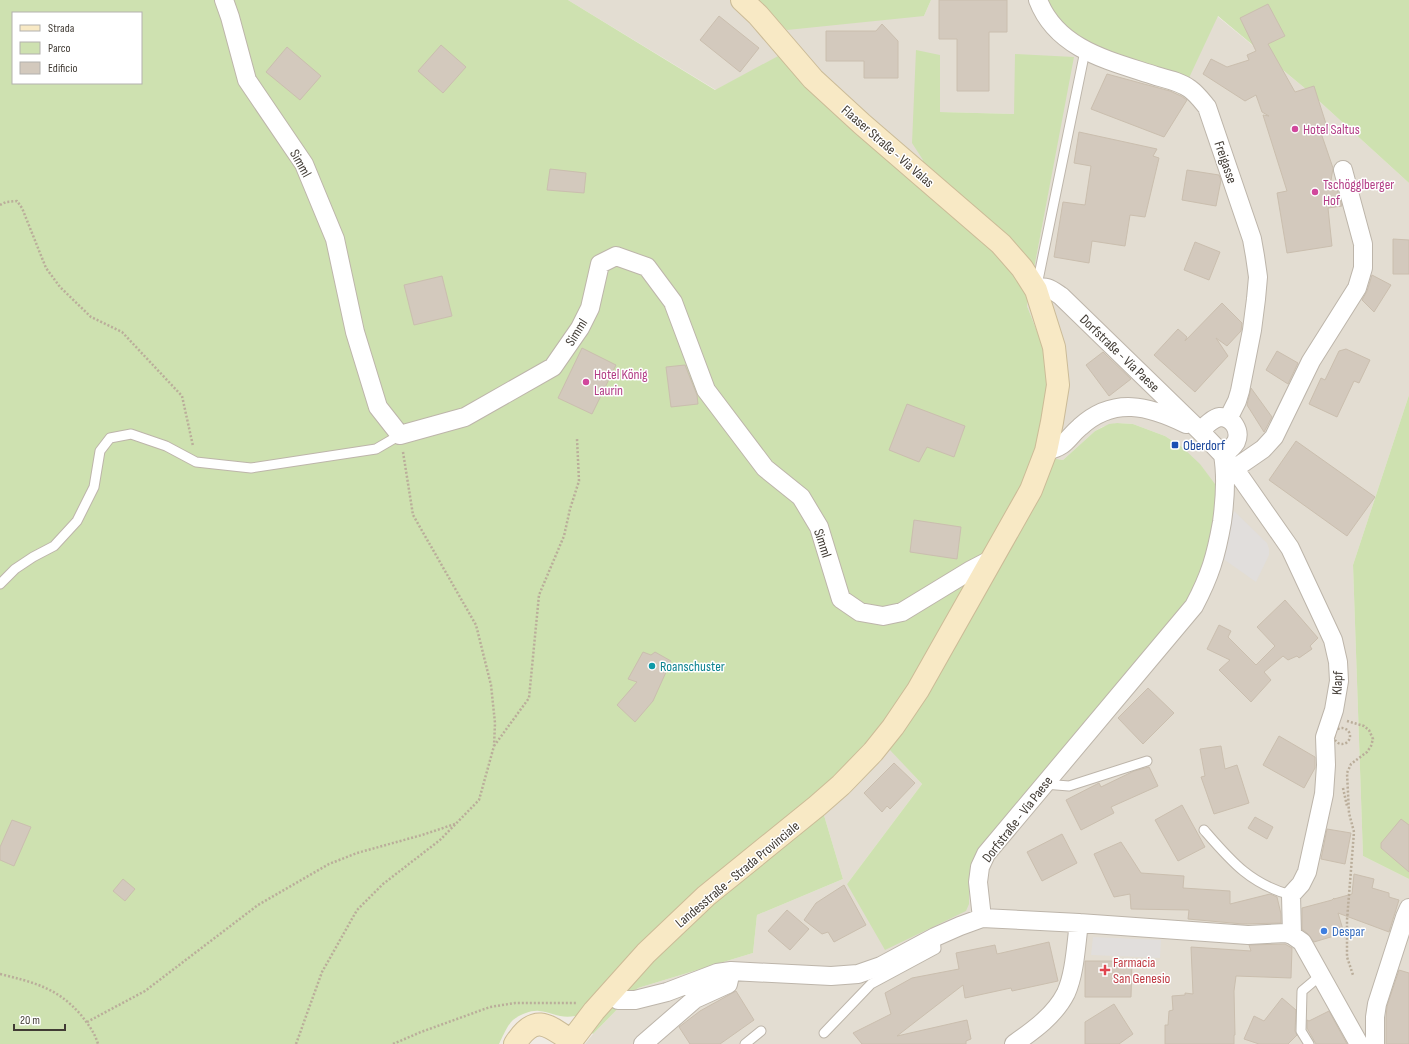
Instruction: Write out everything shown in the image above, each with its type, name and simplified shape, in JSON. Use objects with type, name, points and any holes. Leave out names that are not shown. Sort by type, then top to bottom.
[{"type":"main road","name":"Flaaser Straße - Via Valas","points":[[742,0],[758,15],[819,84],[862,124],[1001,244],[1022,268],[1036,290],[1054,347],[1058,384],[1046,451],[1031,490],[994,558]]},
{"type":"main road","name":"Landesstraße - Strada Provinciale","points":[[570,1043],[609,993],[646,954],[706,896],[817,806],[873,752],[893,727],[918,690],[994,558]]},
{"type":"main road","points":[[514,1044],[525,1030],[536,1025],[544,1025],[553,1029],[570,1043]]},
{"type":"street","name":"Simml","points":[[224,0],[247,80],[304,164],[335,239],[354,332],[378,407],[400,436],[465,417],[553,368],[580,328],[590,308],[600,264],[616,256],[647,267],[672,302],[706,390],[765,468],[800,497],[819,527],[841,599],[860,612],[883,616],[902,612],[971,570],[994,558]]},
{"type":"street","name":"Freigasse","points":[[1038,0],[1051,21],[1063,35],[1085,51],[1189,88],[1207,107],[1252,240],[1258,277],[1255,307],[1244,372],[1237,401],[1228,419]]},
{"type":"street","points":[[1229,462],[1263,449],[1274,437],[1310,361],[1357,288],[1363,268],[1363,244],[1343,170]]},
{"type":"street","name":"Dorfstraße - Via Paese","points":[[982,918],[978,882],[980,867],[986,854],[1194,606],[1202,592],[1216,554],[1225,501],[1225,468],[1229,462],[1200,431],[1061,296],[1047,287],[1041,287],[1036,290]]},
{"type":"street","name":"Dorfstraße - Via Paese","points":[[1046,451],[1057,448],[1065,443],[1080,426],[1100,413],[1112,408],[1126,407],[1151,410],[1164,414],[1200,431]]},
{"type":"street","points":[[1200,431],[1214,419],[1220,417],[1228,419],[1233,423],[1238,434],[1229,462]]},
{"type":"street","name":"Klapf","points":[[1229,462],[1290,548],[1336,648],[1339,688],[1334,710],[1325,737],[1326,779],[1321,813],[1307,872],[1291,896]]},
{"type":"street","points":[[1291,896],[1292,935]]},
{"type":"street","points":[[1374,1044],[1377,1004],[1405,916],[1409,908]]},
{"type":"street","points":[[609,993],[618,1000],[635,1000],[667,992],[717,973],[731,971],[831,976],[858,974],[881,966],[935,937],[982,918],[1080,923],[1248,935],[1281,932],[1292,935],[1302,942],[1359,1044]]},
{"type":"street","points":[[1014,1044],[1048,1017],[1058,1006],[1066,992],[1080,923]]},
{"type":"street","points":[[643,1044],[696,999],[728,984],[731,971]]},
{"type":"lane","points":[[1036,290],[1085,51]]},
{"type":"lane","points":[[0,584],[15,569],[54,546],[77,520],[94,487],[100,451],[110,438],[131,434],[166,446],[196,462],[251,468],[376,448],[400,436]]},
{"type":"lane","points":[[1044,784],[1069,786],[1147,761]]},
{"type":"lane","points":[[1204,830],[1236,866],[1246,874],[1265,886],[1291,896]]},
{"type":"lane","points":[[824,1033],[871,984],[936,949],[935,937]]},
{"type":"lane","points":[[1309,1044],[1301,1031],[1302,991],[1321,974]]},
{"type":"lane","points":[[745,1044],[761,1031]]},
{"type":"path","points":[[0,206],[6,202],[17,201],[22,208],[46,268],[60,287],[91,317],[122,332],[182,396],[196,462]]},
{"type":"path","points":[[296,1044],[322,972],[357,910],[383,884],[440,840],[479,800],[494,746],[495,723],[491,685],[476,626],[413,515],[400,436]]},
{"type":"path","points":[[494,746],[529,698],[539,595],[564,536],[570,509],[579,481],[577,439]]},
{"type":"path","points":[[1341,720],[1358,723],[1364,726],[1369,730],[1373,739],[1367,752],[1348,768],[1349,813]]},
{"type":"path","points":[[1344,791],[1354,832],[1347,920],[1347,957],[1353,974]]},
{"type":"path","points":[[87,1022],[145,991],[258,905],[329,864],[357,852],[422,835],[455,824]]},
{"type":"path","points":[[0,974],[41,985],[56,993],[74,1008],[87,1022],[98,1044]]},
{"type":"path","points":[[393,1044],[421,1032],[490,1007]]},
{"type":"shaded area","points":[[568,0],[754,0],[924,16],[931,0],[1046,0],[1217,16],[1307,90],[1409,183],[1409,395],[1353,565],[1363,856],[1409,879],[1409,1044],[585,1044],[638,988],[753,953],[757,915],[843,879],[823,812],[889,748],[922,784],[847,884],[969,904],[970,870],[1182,447],[1165,436],[1133,424],[1117,423],[1102,427],[1095,431],[1063,460],[1038,456],[1046,354],[1027,306],[1073,57],[1014,114],[940,112],[940,55],[923,160],[904,177],[781,55],[716,90]]},
{"type":"shaded area","points":[[1234,511],[1267,543],[1269,549],[1269,555],[1256,582],[1222,558]]},
{"type":"shaded area","points":[[1093,937],[1161,940],[1160,958],[1091,955]]},
{"type":"green space","points":[[0,0],[568,0],[715,90],[780,55],[904,176],[923,160],[912,143],[916,50],[940,55],[940,112],[1014,114],[1015,54],[1074,57],[1027,306],[1046,354],[1049,397],[1038,456],[1063,460],[1095,431],[1109,424],[1117,423],[1133,424],[1165,436],[1182,447],[1200,464],[1215,484],[1217,507],[1207,559],[1185,604],[975,860],[970,870],[969,904],[966,911],[885,950],[847,884],[922,784],[889,749],[823,812],[843,879],[757,915],[753,953],[638,988],[593,1034],[575,1016],[565,1017],[532,1011],[518,1016],[511,1022],[499,1044],[0,1044]]},
{"type":"green space","points":[[754,0],[931,0],[924,16],[787,30]]},
{"type":"green space","points":[[1046,0],[1409,0],[1409,183],[1307,90],[1218,16],[1188,80],[1089,45],[1063,26]]},
{"type":"green space","points":[[1409,395],[1409,879],[1363,856],[1353,565]]},
{"type":"building","points":[[939,0],[1007,0],[1007,32],[989,32],[989,91],[957,91],[957,39],[939,39]]},
{"type":"building","points":[[1268,4],[1285,36],[1268,44],[1295,92],[1314,86],[1327,127],[1320,130],[1333,168],[1330,187],[1336,186],[1342,206],[1328,208],[1332,246],[1287,253],[1277,193],[1287,191],[1263,115],[1269,116],[1262,112],[1256,95],[1245,101],[1203,74],[1211,59],[1227,67],[1249,60],[1247,55],[1256,51],[1240,18]]},
{"type":"building","points":[[719,16],[759,48],[740,72],[700,40]]},
{"type":"building","points":[[882,24],[898,41],[898,78],[864,78],[864,61],[826,61],[826,31],[876,31]]},
{"type":"building","points":[[441,45],[466,67],[443,93],[418,71]]},
{"type":"building","points":[[287,47],[321,76],[300,100],[266,72]]},
{"type":"building","points":[[1107,74],[1170,91],[1187,100],[1164,137],[1091,109]]},
{"type":"building","points":[[1079,132],[1157,149],[1153,156],[1159,158],[1145,217],[1130,215],[1125,246],[1092,241],[1089,263],[1054,257],[1063,202],[1085,205],[1091,166],[1074,163]]},
{"type":"building","points":[[550,169],[586,173],[584,193],[547,190]]},
{"type":"building","points":[[1187,170],[1219,175],[1221,180],[1216,206],[1182,200]]},
{"type":"building","points":[[1393,239],[1409,240],[1409,274],[1393,274]]},
{"type":"building","points":[[1195,242],[1220,252],[1209,280],[1184,270]]},
{"type":"building","points":[[1372,275],[1391,285],[1374,312],[1362,300],[1367,291]]},
{"type":"building","points":[[442,276],[452,316],[414,325],[404,285]]},
{"type":"building","points":[[1222,303],[1242,323],[1241,331],[1227,346],[1216,338],[1228,356],[1195,392],[1154,355],[1178,329],[1187,337],[1185,341]]},
{"type":"building","points":[[582,348],[616,365],[592,414],[558,398]]},
{"type":"building","points":[[1346,349],[1370,360],[1359,383],[1354,381],[1337,417],[1309,404],[1321,378],[1325,380],[1339,351]]},
{"type":"building","points":[[1277,351],[1298,363],[1288,384],[1266,370]]},
{"type":"building","points":[[1103,352],[1131,379],[1109,396],[1086,365]]},
{"type":"building","points":[[685,365],[697,395],[698,404],[671,407],[666,367]]},
{"type":"building","points":[[1251,388],[1272,417],[1264,432],[1247,405]]},
{"type":"building","points":[[907,404],[965,426],[954,457],[927,447],[919,462],[889,450]]},
{"type":"building","points":[[1296,441],[1375,497],[1347,536],[1269,480]]},
{"type":"building","points":[[914,520],[961,527],[957,559],[910,552]]},
{"type":"building","points":[[1285,600],[1318,638],[1310,646],[1312,649],[1299,658],[1297,656],[1288,660],[1283,656],[1264,672],[1271,680],[1251,702],[1219,670],[1230,660],[1207,649],[1219,625],[1231,631],[1228,637],[1256,665],[1275,646],[1257,627]]},
{"type":"building","points":[[643,652],[651,655],[655,652],[671,661],[653,701],[635,722],[617,705],[637,682],[628,679]]},
{"type":"building","points":[[1148,688],[1174,713],[1143,744],[1118,718]]},
{"type":"building","points":[[1279,736],[1315,757],[1315,768],[1304,788],[1263,765]]},
{"type":"building","points":[[1221,746],[1225,769],[1237,765],[1249,803],[1214,814],[1201,777],[1205,776],[1200,749]]},
{"type":"building","points":[[894,763],[915,783],[890,809],[887,806],[882,812],[864,793]]},
{"type":"building","points":[[1149,767],[1158,786],[1111,807],[1114,813],[1081,830],[1066,800],[1099,783],[1101,787],[1134,771]]},
{"type":"building","points":[[1182,805],[1205,847],[1178,861],[1155,820]]},
{"type":"building","points":[[1255,817],[1273,827],[1267,839],[1248,828]]},
{"type":"building","points":[[1401,819],[1409,825],[1409,872],[1381,848],[1381,843]]},
{"type":"building","points":[[12,820],[31,827],[14,866],[0,860],[0,847]]},
{"type":"building","points":[[1327,829],[1351,833],[1345,864],[1321,859]]},
{"type":"building","points":[[1062,834],[1077,863],[1042,881],[1027,852]]},
{"type":"building","points":[[1121,842],[1141,873],[1184,876],[1183,888],[1230,891],[1230,904],[1270,894],[1277,897],[1281,914],[1281,923],[1243,924],[1188,919],[1189,910],[1131,909],[1130,894],[1114,897],[1094,854]]},
{"type":"building","points":[[1354,874],[1374,879],[1372,888],[1389,893],[1389,897],[1399,900],[1389,932],[1338,913],[1344,933],[1314,942],[1302,929],[1302,908],[1352,894]]},
{"type":"building","points":[[123,879],[135,889],[125,901],[113,891]]},
{"type":"building","points":[[844,885],[866,925],[834,942],[828,932],[822,934],[804,920],[816,903]]},
{"type":"building","points":[[787,910],[809,929],[790,950],[768,931]]},
{"type":"building","points":[[1049,942],[1058,981],[1012,991],[1011,988],[965,998],[963,985],[897,1036],[967,1020],[971,1039],[966,1041],[966,1044],[862,1044],[853,1033],[891,1014],[885,993],[912,978],[959,969],[956,953],[995,945],[997,954]]},
{"type":"building","points":[[1285,944],[1292,948],[1291,978],[1236,976],[1234,991],[1234,1044],[1165,1044],[1165,1025],[1168,1025],[1169,1011],[1173,1010],[1172,996],[1185,995],[1185,993],[1193,994],[1191,947],[1251,951],[1249,945]]},
{"type":"building","points":[[1085,961],[1132,961],[1131,997],[1085,997]]},
{"type":"building","points":[[1399,970],[1409,973],[1409,1044],[1386,1044],[1387,1006]]},
{"type":"building","points":[[736,991],[754,1020],[720,1044],[690,1044],[679,1027],[700,1011]]},
{"type":"building","points":[[1282,998],[1296,1010],[1295,1031],[1297,1035],[1288,1044],[1259,1044],[1244,1039],[1254,1016],[1264,1021]]},
{"type":"building","points":[[1114,1004],[1133,1034],[1119,1044],[1085,1044],[1085,1022]]},
{"type":"building","points":[[1329,1011],[1347,1044],[1316,1044],[1307,1028],[1307,1020],[1309,1021]]},
{"type":"place","name":"Hotel Saltus","points":[[1295,129]]},
{"type":"place","name":"Tschögglberger Hof","points":[[1315,192]]},
{"type":"place","name":"Hotel König Laurin","points":[[586,382]]},
{"type":"place","name":"Oberdorf","points":[[1175,445]]},
{"type":"place","name":"Roanschuster","points":[[652,666]]},
{"type":"place","name":"Despar","points":[[1324,931]]},
{"type":"place","name":"Farmacia San Genesio","points":[[1105,970]]}]
